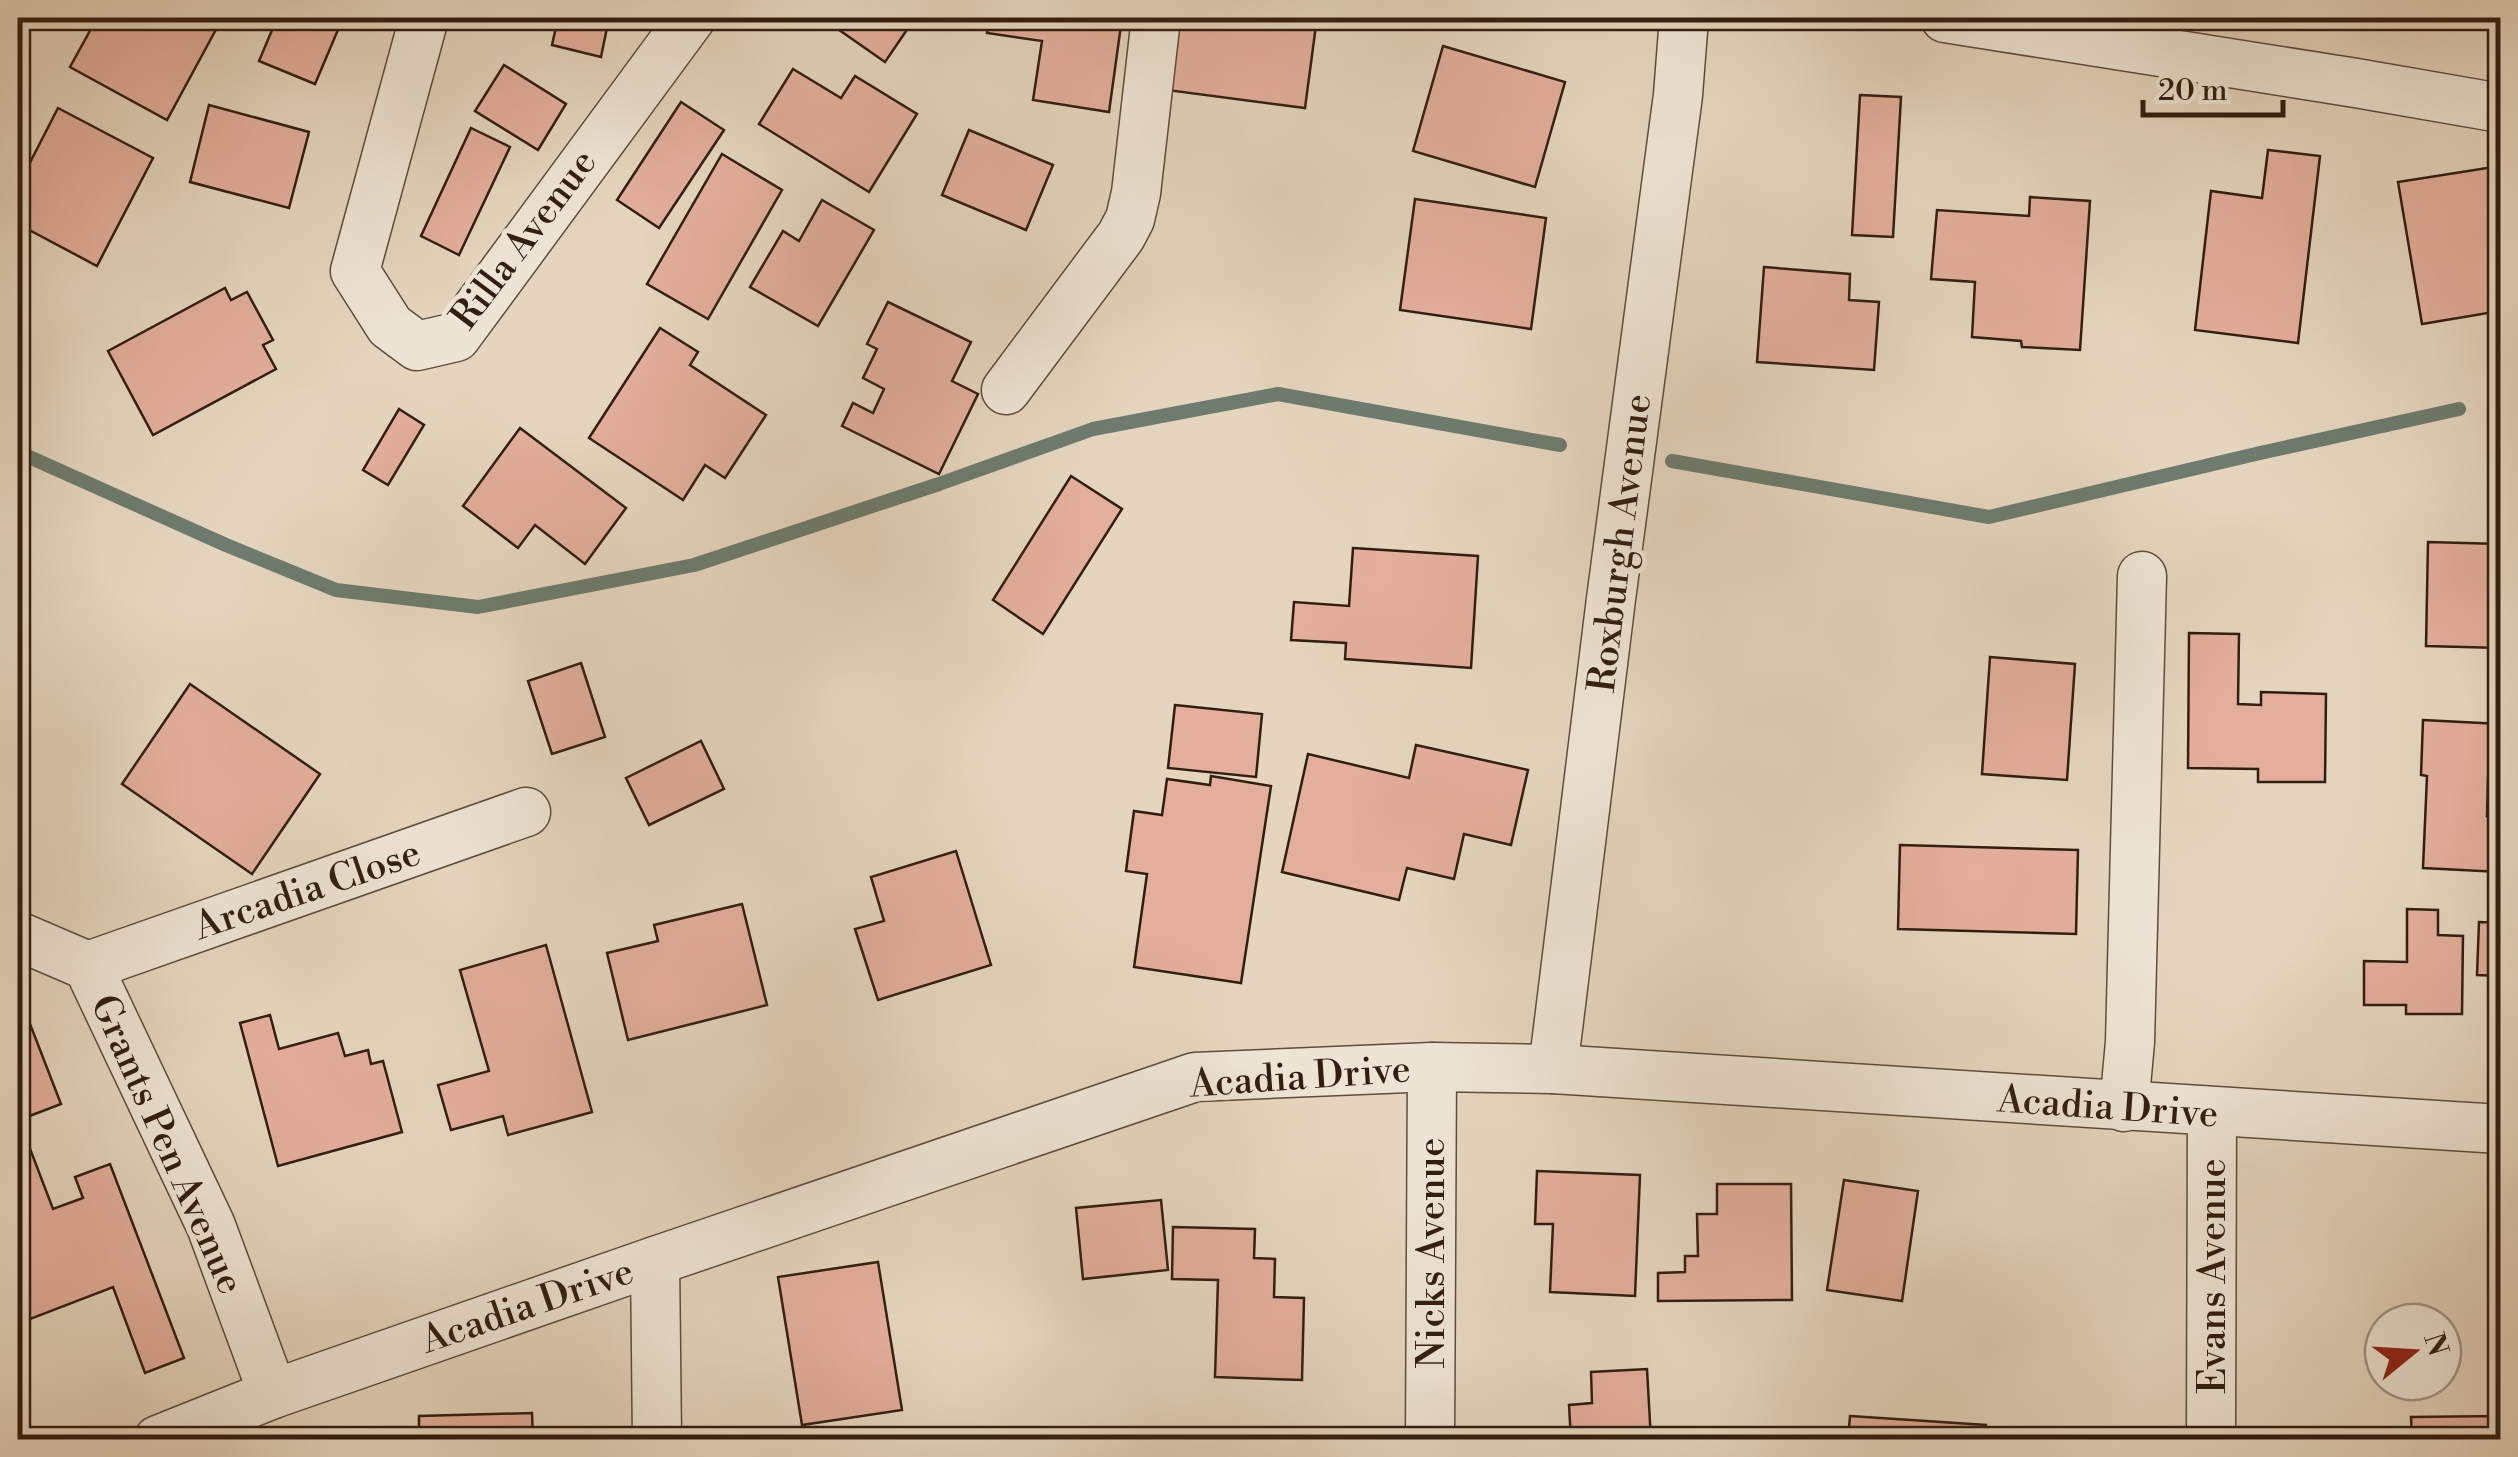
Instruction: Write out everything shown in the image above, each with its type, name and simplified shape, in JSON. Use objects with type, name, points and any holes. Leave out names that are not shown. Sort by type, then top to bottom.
[{"type":"street","name":"Rilla Avenue","points":[[424,18],[355,271],[390,326],[418,346],[456,337],[691,18]]},
{"type":"street","points":[[1006,390],[1130,219],[1156,18]]},
{"type":"street","name":"Roxburgh Avenue","points":[[1552,1069],[1678,95],[1684,18]]},
{"type":"street","points":[[1945,18],[2500,108]]},
{"type":"street","points":[[2124,1107],[2130,1042],[2142,576]]},
{"type":"street","name":"Arcadia Close","points":[[88,966],[526,812]]},
{"type":"street","name":"Grants Pen Avenue","points":[[18,936],[88,966],[211,1226],[272,1394]]},
{"type":"street","name":"Acadia Drive","points":[[158,1440],[272,1394],[1195,1078],[1432,1067],[1552,1069],[2500,1129]]},
{"type":"street","name":"Nicks Avenue","points":[[1430,1440],[1432,1067]]},
{"type":"street","name":"Evans Avenue","points":[[2211,1440],[2212,1113]]},
{"type":"street","points":[[654,1261],[657,1440]]},
{"type":"building","points":[[97,18],[212,18],[220,22],[167,120],[70,67]]},
{"type":"building","points":[[262,18],[343,18],[315,84],[259,61],[275,23]]},
{"type":"building","points":[[558,18],[609,18],[601,57],[552,45]]},
{"type":"building","points":[[822,18],[915,18],[885,62]]},
{"type":"building","points":[[989,18],[1122,18],[1109,112],[1033,100],[1042,41],[987,33]]},
{"type":"building","points":[[1176,18],[1317,18],[1305,108],[1167,90]]},
{"type":"building","points":[[1443,46],[1565,82],[1535,187],[1413,151]]},
{"type":"building","points":[[504,65],[566,104],[538,150],[475,111]]},
{"type":"building","points":[[793,69],[841,98],[855,76],[917,114],[869,192],[759,124]]},
{"type":"building","points":[[1860,95],[1901,97],[1893,237],[1852,235]]},
{"type":"building","points":[[681,102],[724,130],[659,228],[617,200]]},
{"type":"building","points":[[209,105],[309,132],[289,208],[190,182]]},
{"type":"building","points":[[58,108],[153,158],[97,266],[18,224],[18,186]]},
{"type":"building","points":[[471,128],[510,147],[459,255],[421,236]]},
{"type":"building","points":[[969,130],[1053,165],[1026,230],[942,195]]},
{"type":"building","points":[[2268,150],[2320,156],[2298,343],[2195,330],[2211,191],[2262,198]]},
{"type":"building","points":[[722,154],[782,190],[708,319],[647,284]]},
{"type":"building","points":[[2500,166],[2500,311],[2422,324],[2398,182]]},
{"type":"building","points":[[2030,197],[2090,201],[2080,350],[2022,347],[2021,341],[1972,337],[1975,282],[1931,279],[1937,210],[2029,216]]},
{"type":"building","points":[[1415,199],[1546,218],[1531,329],[1400,310]]},
{"type":"building","points":[[822,200],[874,230],[818,326],[750,287],[783,231],[799,241]]},
{"type":"building","points":[[1764,267],[1850,274],[1849,300],[1879,302],[1874,370],[1757,362]]},
{"type":"building","points":[[225,288],[231,300],[247,292],[273,340],[263,345],[276,369],[153,435],[108,351]]},
{"type":"building","points":[[888,302],[971,342],[952,381],[978,394],[939,474],[842,426],[853,403],[873,413],[884,389],[863,378],[877,349],[867,344]]},
{"type":"building","points":[[660,328],[698,352],[690,365],[766,415],[725,478],[705,465],[683,500],[589,438]]},
{"type":"building","points":[[399,409],[424,425],[388,485],[363,470]]},
{"type":"building","points":[[520,428],[626,508],[585,564],[535,525],[518,548],[463,506]]},
{"type":"building","points":[[1071,476],[1122,509],[1043,634],[993,600]]},
{"type":"building","points":[[2428,542],[2500,544],[2500,648],[2426,646]]},
{"type":"building","points":[[1353,548],[1478,556],[1471,668],[1345,659],[1346,643],[1291,640],[1294,602],[1349,606]]},
{"type":"building","points":[[2189,633],[2239,634],[2238,704],[2261,705],[2261,692],[2326,694],[2325,782],[2258,782],[2258,769],[2188,768]]},
{"type":"building","points":[[1990,657],[2075,664],[2067,780],[1982,774]]},
{"type":"building","points":[[581,663],[605,737],[552,754],[528,681]]},
{"type":"building","points":[[190,684],[320,774],[252,874],[122,784]]},
{"type":"building","points":[[1175,705],[1262,714],[1256,777],[1168,768]]},
{"type":"building","points":[[2423,720],[2500,724],[2500,779],[2488,778],[2487,816],[2500,817],[2500,872],[2423,868],[2427,776],[2421,775]]},
{"type":"building","points":[[701,741],[724,789],[649,825],[626,778]]},
{"type":"building","points":[[1416,745],[1528,770],[1511,845],[1464,834],[1454,879],[1407,868],[1399,900],[1282,872],[1308,754],[1409,778]]},
{"type":"building","points":[[1211,776],[1271,786],[1241,983],[1134,967],[1147,874],[1126,871],[1134,811],[1162,815],[1167,779],[1210,785]]},
{"type":"building","points":[[1900,845],[2078,850],[2076,934],[1898,929]]},
{"type":"building","points":[[956,851],[991,965],[878,1000],[855,929],[884,921],[871,877]]},
{"type":"building","points":[[742,904],[767,1005],[628,1040],[607,953],[658,941],[654,925]]},
{"type":"building","points":[[2407,909],[2438,910],[2438,935],[2463,936],[2462,1014],[2406,1014],[2406,1005],[2364,1005],[2364,961],[2407,962]]},
{"type":"building","points":[[2479,922],[2500,923],[2500,976],[2477,975]]},
{"type":"building","points":[[546,945],[592,1112],[508,1135],[503,1116],[451,1130],[438,1085],[489,1071],[460,970]]},
{"type":"building","points":[[18,993],[61,1104],[19,1120],[53,1209],[83,1198],[75,1177],[110,1164],[184,1358],[145,1373],[113,1287],[25,1321],[18,1302]]},
{"type":"building","points":[[270,1015],[279,1049],[338,1033],[345,1056],[368,1050],[371,1064],[383,1061],[402,1132],[278,1166],[240,1023]]},
{"type":"building","points":[[1537,1171],[1640,1175],[1635,1296],[1550,1292],[1553,1224],[1535,1224]]},
{"type":"building","points":[[1844,1180],[1918,1191],[1902,1301],[1827,1290]]},
{"type":"building","points":[[1717,1184],[1791,1184],[1792,1300],[1658,1301],[1658,1273],[1685,1272],[1685,1256],[1698,1256],[1697,1214],[1717,1214]]},
{"type":"building","points":[[1161,1200],[1168,1270],[1083,1279],[1076,1208]]},
{"type":"building","points":[[1173,1227],[1255,1229],[1254,1258],[1275,1259],[1274,1297],[1304,1298],[1302,1380],[1215,1377],[1218,1280],[1172,1279]]},
{"type":"building","points":[[878,1262],[902,1410],[802,1425],[778,1277]]},
{"type":"building","points":[[1647,1369],[1651,1440],[1571,1440],[1569,1405],[1592,1403],[1591,1372]]},
{"type":"building","points":[[532,1413],[533,1440],[419,1440],[419,1416]]},
{"type":"building","points":[[1850,1416],[1986,1425],[1985,1440],[1848,1440]]},
{"type":"building","points":[[2500,1416],[2500,1440],[2412,1440],[2411,1417]]},
{"type":"building","points":[[1232,1429],[1233,1440],[1143,1440],[1143,1438]]},
{"type":"waterway","points":[[18,452],[336,590],[478,607],[694,565],[1093,429],[1278,394],[1560,445]]},
{"type":"waterway","points":[[1672,461],[1989,517],[2459,409]]}]
